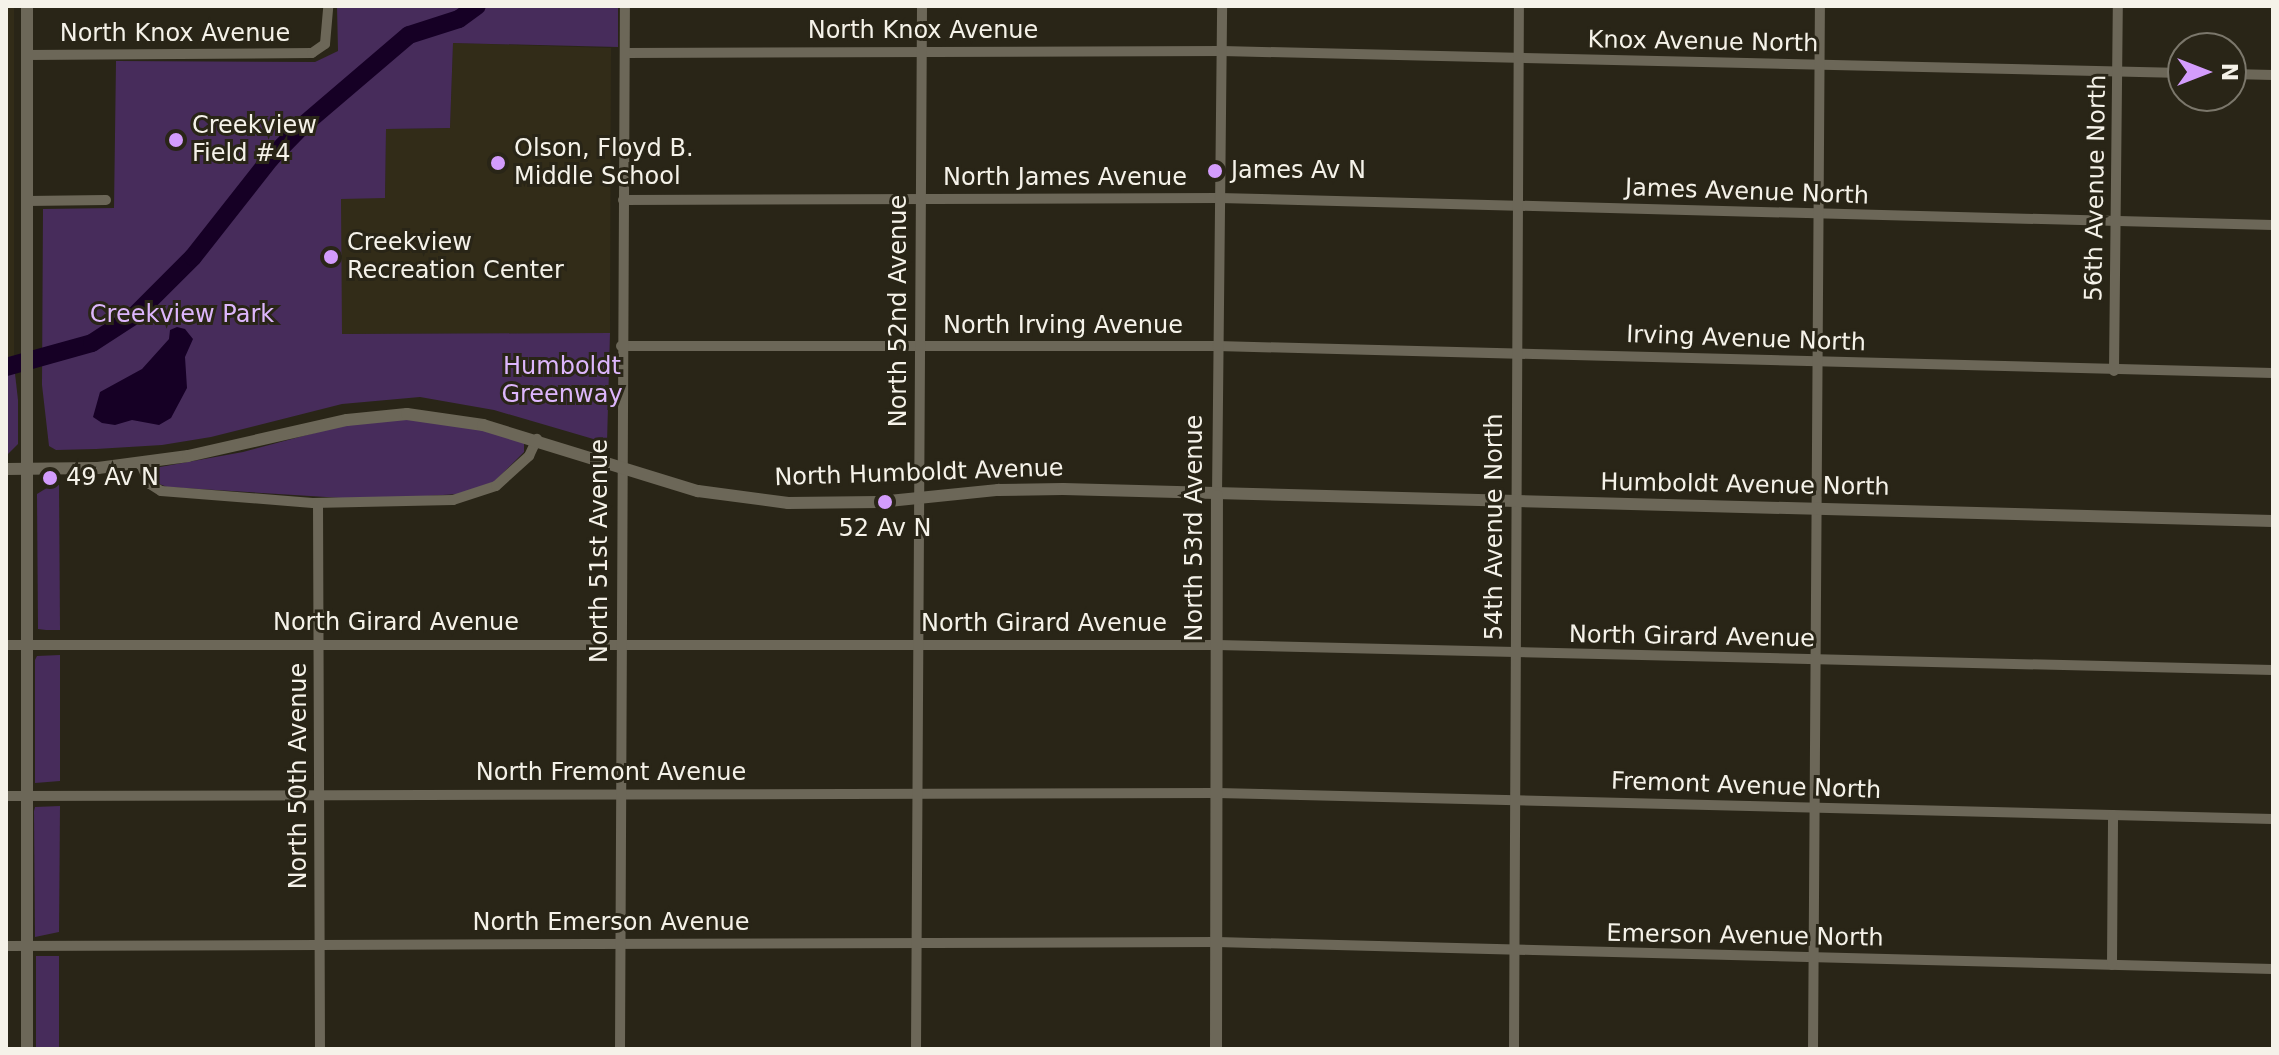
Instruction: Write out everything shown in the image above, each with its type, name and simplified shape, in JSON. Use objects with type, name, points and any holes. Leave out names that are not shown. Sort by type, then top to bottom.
[{"type":"street","points":[[27,6],[27,1049]]},
{"type":"street","name":"North Knox Avenue","points":[[27,55],[312,53],[322,49],[328,37],[328,6]]},
{"type":"street","name":"North 51st Avenue","points":[[620,1049],[625,6]]},
{"type":"street","name":"North 52nd Avenue","points":[[916,1049],[922,6]]},
{"type":"street","name":"North 53rd Avenue","points":[[1216,1049],[1217,346],[1222,6]]},
{"type":"street","name":"54th Avenue North","points":[[1514,1049],[1519,6]]},
{"type":"street","points":[[1813,1049],[1820,6]]},
{"type":"street","name":"56th Avenue North","points":[[2114,371],[2118,6]]},
{"type":"street","name":"North Knox Avenue","points":[[625,53],[1222,51]]},
{"type":"street","name":"Knox Avenue North","points":[[1222,51],[2167,73]]},
{"type":"street","points":[[2247,74],[2273,75]]},
{"type":"street","name":"North James Avenue","points":[[623,200],[1219,198]]},
{"type":"street","name":"James Avenue North","points":[[1219,198],[2273,225]]},
{"type":"street","points":[[27,201],[106,200]]},
{"type":"street","name":"North Irving Avenue","points":[[621,346],[1217,346]]},
{"type":"street","name":"Irving Avenue North","points":[[1217,346],[2273,373]]},
{"type":"street","name":"North Humboldt Avenue","points":[[6,469],[98,468],[250,444],[373,416],[440,416],[537,439],[683,487],[742,499],[833,504],[1063,489],[1217,496]]},
{"type":"street","points":[[140,462],[150,484],[161,491],[318,504],[381,504],[473,496],[496,486],[515,470],[532,452],[537,439]]},
{"type":"street","name":"Humboldt Avenue North","points":[[1217,496],[2273,521]]},
{"type":"street","name":"North 50th Avenue","points":[[318,504],[320,1049]]},
{"type":"street","name":"North Girard Avenue","points":[[6,645],[319,642],[1217,645],[2273,670]]},
{"type":"street","name":"North Fremont Avenue","points":[[6,796],[1217,793]]},
{"type":"street","name":"Fremont Avenue North","points":[[1217,793],[2273,819]]},
{"type":"street","points":[[2112,965],[2113,815]]},
{"type":"street","name":"North Emerson Avenue","points":[[6,946],[1217,942]]},
{"type":"street","name":"Emerson Avenue North","points":[[1217,942],[2273,969]]},
{"type":"shaded area","points":[[6,6],[14,6],[14,358],[6,358]]},
{"type":"shaded area","name":"Olson, Floyd B. Middle School","points":[[453,43],[611,48],[610,333],[341,334],[341,198],[385,198],[386,129],[450,128]]},
{"type":"shaded area","points":[[177,327],[185,329],[193,339],[185,357],[187,388],[171,418],[159,425],[132,420],[115,425],[102,423],[93,417],[100,392],[142,369],[169,339],[170,330]]},
{"type":"green space","name":"Creekview Park","points":[[337,6],[618,6],[618,47],[453,43],[450,128],[386,129],[385,198],[341,199],[342,334],[610,333],[607,443],[494,410],[420,397],[342,404],[211,437],[162,445],[56,450],[49,446],[42,385],[43,209],[114,208],[116,61],[315,62],[338,51]]},
{"type":"green space","points":[[13,356],[18,400],[18,444],[6,456],[6,358]]},
{"type":"green space","name":"Humboldt Greenway","points":[[402,419],[480,427],[524,441],[524,452],[494,482],[458,494],[412,497],[358,499],[167,487],[157,483],[149,469],[243,452],[352,423]]},
{"type":"green space","points":[[59,485],[60,630],[46,630],[38,629],[37,494],[50,486]]},
{"type":"green space","points":[[60,655],[60,781],[35,783],[35,660],[37,656]]},
{"type":"green space","points":[[60,806],[59,932],[35,937],[34,811],[35,807]]},
{"type":"green space","points":[[36,956],[59,956],[59,1049],[36,1049]]},
{"type":"waterway","points":[[6,367],[92,343],[135,315],[193,257],[270,159],[300,128],[409,35],[459,19],[477,6]]},
{"type":"place","name":"Creekview Field #4","points":[[176,140]]},
{"type":"place","name":"Olson, Floyd B. Middle School","points":[[498,163]]},
{"type":"place","name":"James Av N","points":[[1215,171]]},
{"type":"place","name":"Creekview Recreation Center","points":[[331,257]]},
{"type":"place","name":"49 Av N","points":[[50,478]]},
{"type":"place","name":"52 Av N","points":[[885,502]]}]
